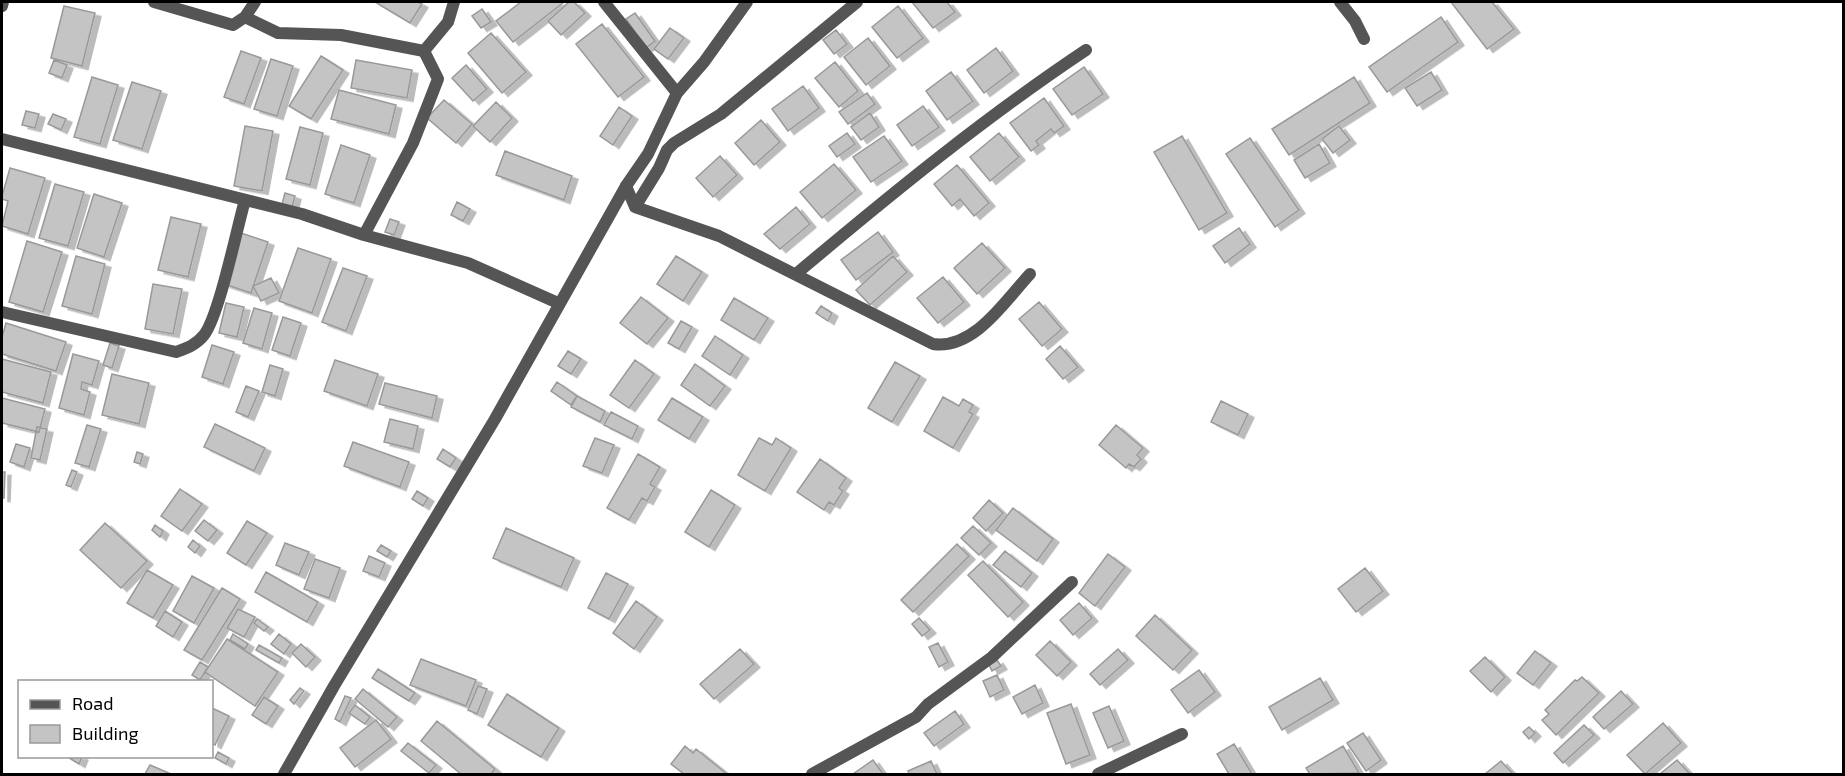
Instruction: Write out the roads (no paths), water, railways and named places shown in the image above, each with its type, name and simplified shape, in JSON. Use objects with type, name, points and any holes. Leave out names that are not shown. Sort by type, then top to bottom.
[{"type":"street","points":[[2,6],[3,2]]},
{"type":"street","points":[[154,2],[233,25],[245,17],[255,2]]},
{"type":"street","points":[[424,51],[448,22],[454,2]]},
{"type":"street","points":[[604,2],[677,93]]},
{"type":"street","points":[[284,774],[333,686],[495,419],[558,303],[626,186],[648,154],[677,93],[704,62],[747,2]]},
{"type":"street","points":[[635,207],[659,168],[667,150],[721,114],[856,2]]},
{"type":"street","points":[[1340,2],[1355,21],[1364,39]]},
{"type":"street","points":[[245,17],[278,33],[341,35],[424,51]]},
{"type":"street","points":[[796,274],[920,170],[1025,90],[1086,50]]},
{"type":"street","points":[[364,236],[413,143],[438,79],[424,51]]},
{"type":"street","points":[[2,139],[162,177],[302,214],[364,236],[468,263],[558,303]]},
{"type":"street","points":[[626,186],[635,207],[719,236],[933,344],[944,345],[982,326],[1030,274]]},
{"type":"street","points":[[2,312],[176,352],[196,344],[206,333],[245,200]]},
{"type":"street","points":[[812,774],[916,717],[928,705],[992,657],[1072,582]]},
{"type":"street","points":[[1098,774],[1182,734]]}]
